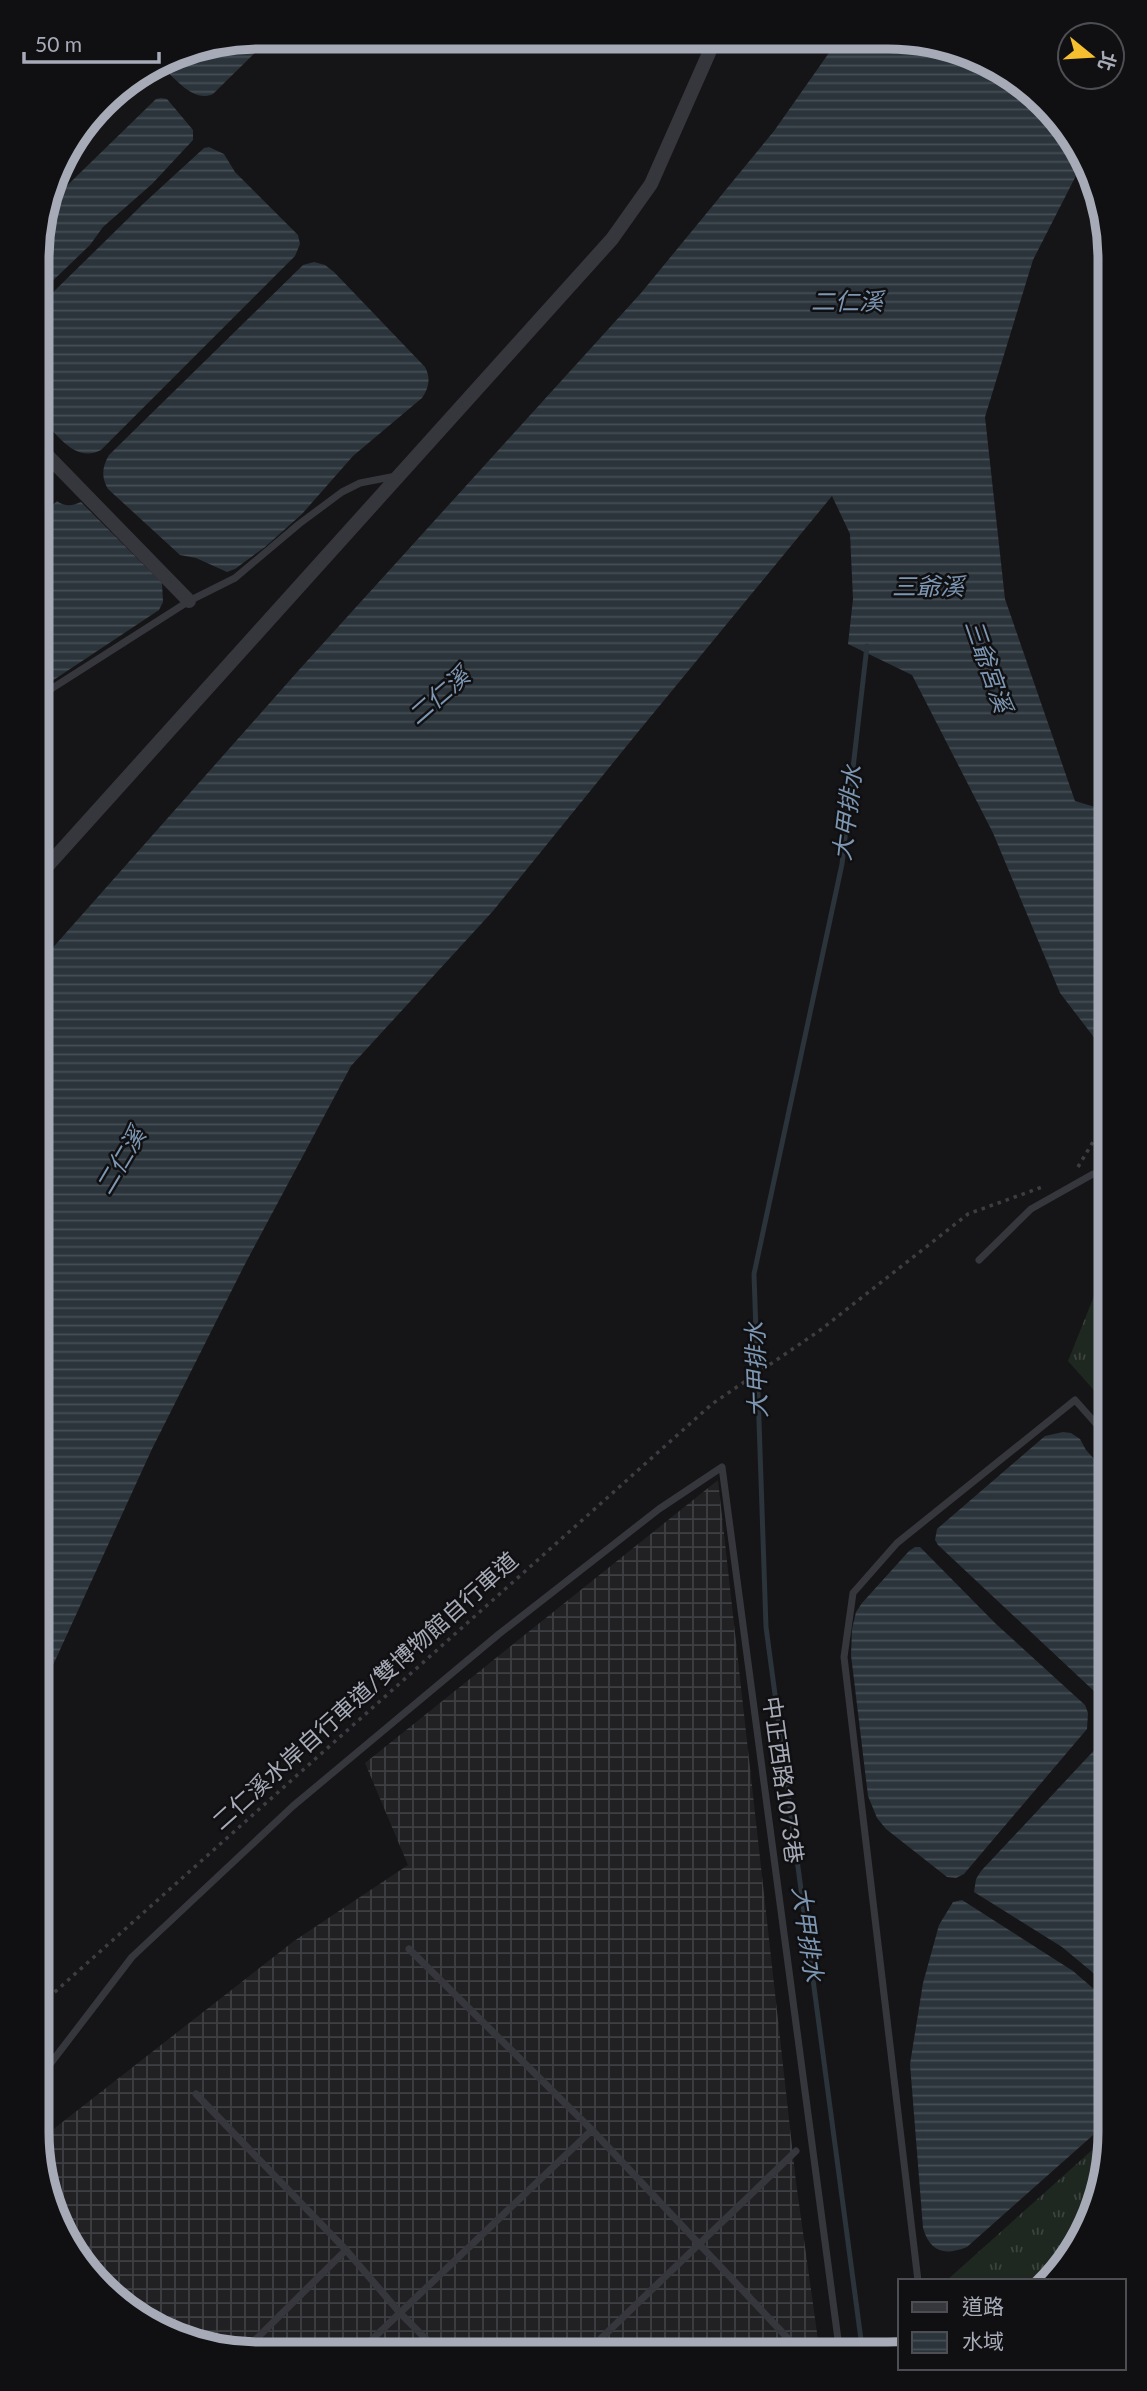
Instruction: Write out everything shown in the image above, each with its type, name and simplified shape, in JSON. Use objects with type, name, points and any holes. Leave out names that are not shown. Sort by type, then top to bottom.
[{"type":"street","points":[[49,864],[612,239],[651,184],[709,49]]},
{"type":"street","points":[[49,457],[189,601]]},
{"type":"lane","points":[[49,690],[189,601],[235,578],[342,492],[360,483],[398,476]]},
{"type":"lane","points":[[979,1260],[1031,1209],[1093,1174],[1098,1175]]},
{"type":"lane","points":[[918,2279],[844,1657],[853,1593],[897,1543],[1075,1400],[1098,1426]]},
{"type":"lane","name":"中正西路1073巷","points":[[49,2065],[132,1957],[293,1806],[521,1617],[659,1509],[722,1467],[838,2342]]},
{"type":"lane","points":[[408,1949],[592,2130],[791,2342]]},
{"type":"lane","points":[[196,2094],[346,2250],[400,2313],[429,2342]]},
{"type":"lane","points":[[369,2342],[592,2130]]},
{"type":"lane","points":[[597,2342],[796,2151]]},
{"type":"lane","points":[[253,2342],[346,2250]]},
{"type":"path","points":[[1073,1175],[1098,1133]]},
{"type":"path","name":"二仁溪水岸自行車道/雙博物館自行車道","points":[[49,1997],[712,1404],[819,1331],[968,1214],[1050,1184]]},
{"type":"shaded area","points":[[718,1480],[796,2182],[818,2342],[245,2342],[191,2331],[154,2314],[110,2281],[92,2260],[77,2237],[56,2187],[49,2133],[294,1941],[408,1865],[365,1763]]},
{"type":"green space","points":[[1098,1286],[1098,1395],[1068,1361]]},
{"type":"green space","points":[[1098,2145],[1091,2187],[1082,2212],[1070,2237],[1039,2279],[948,2279]]},
{"type":"water","points":[[259,49],[213,94],[199,95],[186,89],[166,71],[191,60],[218,53]]},
{"type":"water","name":"二仁溪","points":[[832,49],[902,49],[956,60],[993,77],[1016,92],[1037,110],[1055,131],[1078,171],[1033,260],[985,417],[1005,599],[1075,801],[1098,808],[1098,1043],[1060,993],[993,833],[912,675],[848,644],[853,599],[850,534],[832,496],[493,911],[351,1066],[244,1266],[152,1449],[49,1674],[49,952],[298,671],[641,293],[774,131]]},
{"type":"water","points":[[156,99],[167,99],[193,130],[193,140],[152,184],[103,227],[90,245],[49,284],[49,245],[60,192]]},
{"type":"water","points":[[209,147],[224,154],[235,172],[298,235],[300,244],[295,256],[101,450],[83,453],[74,450],[49,427],[49,296],[204,148]]},
{"type":"water","points":[[314,262],[325,265],[334,272],[425,367],[429,379],[426,390],[422,398],[353,456],[302,514],[235,569],[227,572],[196,558],[180,555],[108,489],[103,476],[107,459],[303,265]]},
{"type":"water","points":[[57,501],[69,505],[81,502],[162,583],[163,602],[159,610],[49,683],[49,509]]},
{"type":"water","points":[[1071,1433],[1080,1439],[1098,1463],[1098,1693],[935,1540],[937,1529],[1045,1436]]},
{"type":"water","points":[[915,1547],[920,1547],[996,1624],[1085,1705],[1088,1713],[1087,1729],[964,1874],[956,1878],[947,1877],[886,1829],[877,1818],[868,1796],[851,1655],[852,1629],[856,1612],[862,1603]]},
{"type":"water","points":[[1098,1746],[1098,1977],[1062,1947],[974,1892],[976,1879]]},
{"type":"water","points":[[962,1900],[1073,1971],[1098,1993],[1098,2131],[967,2247],[945,2251],[934,2247],[923,2228],[910,2064],[923,1983],[939,1925],[953,1902]]},
{"type":"waterway","name":"大甲排水","points":[[861,2342],[766,1627],[754,1274],[842,864],[867,646]]},
{"type":"water label","name":"三爺溪","points":[[928,587]]},
{"type":"water label","name":"三爺宮溪","points":[[988,666]]}]
